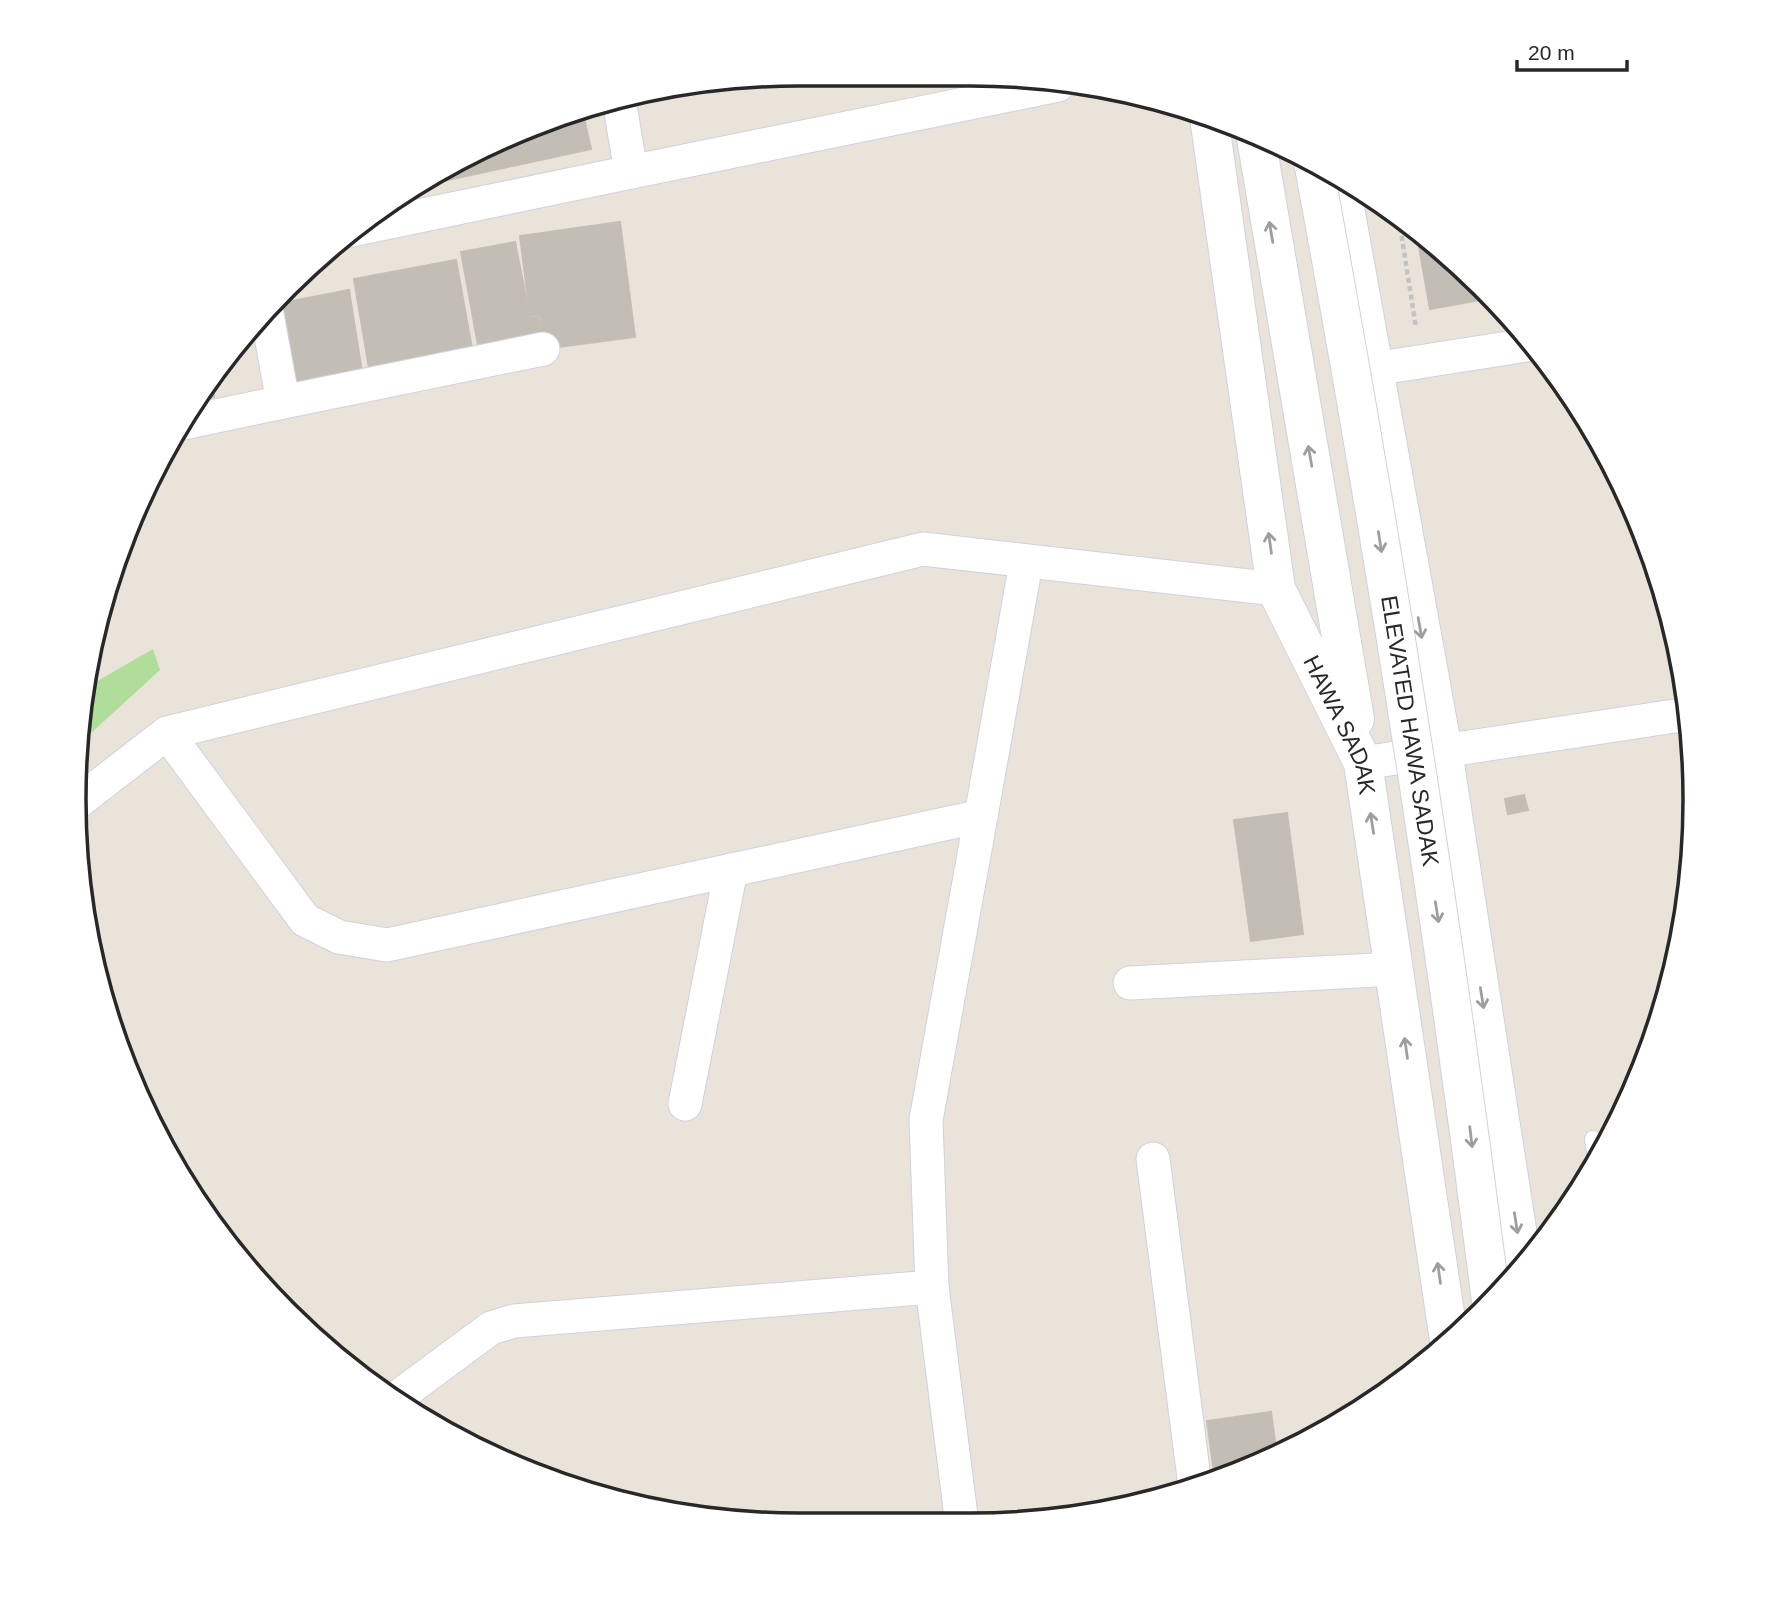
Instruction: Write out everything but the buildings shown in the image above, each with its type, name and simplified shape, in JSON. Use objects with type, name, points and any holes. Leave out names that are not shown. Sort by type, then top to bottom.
[{"type":"main road","name":"HAWA SADAK","points":[[1211,128],[1276,589],[1363,763],[1447,1329]]},
{"type":"main road","points":[[1257,147],[1363,763]]},
{"type":"main road","name":"ELEVATED HAWA SADAK","points":[[1316,175],[1381,547],[1461,1063],[1490,1287]]},
{"type":"main road","points":[[1342,191],[1443,751],[1521,1252]]},
{"type":"street","points":[[377,225],[1037,89]]},
{"type":"street","points":[[621,108],[631,172]]},
{"type":"street","points":[[269,323],[283,402]]},
{"type":"street","points":[[1374,369],[1520,346]]},
{"type":"street","points":[[195,420],[543,349]]},
{"type":"street","points":[[86,796],[167,733],[923,550],[1276,589]]},
{"type":"street","points":[[961,1513],[932,1287],[926,1119],[1027,563]]},
{"type":"street","points":[[1363,763],[1678,716]]},
{"type":"street","points":[[167,733],[304,920],[339,937],[387,945],[981,816]]},
{"type":"street","points":[[685,1104],[731,870]]},
{"type":"street","points":[[1130,983],[1395,969]]},
{"type":"street","points":[[1153,1159],[1194,1477]]},
{"type":"street","points":[[403,1393],[491,1328],[514,1321],[932,1287]]},
{"type":"lane","points":[[1593,1139],[1594,1145]]},
{"type":"path","points":[[1401,231],[1417,331],[1430,328]]},
{"type":"green space","points":[[153,649],[160,670],[89,735],[96,682]]}]
